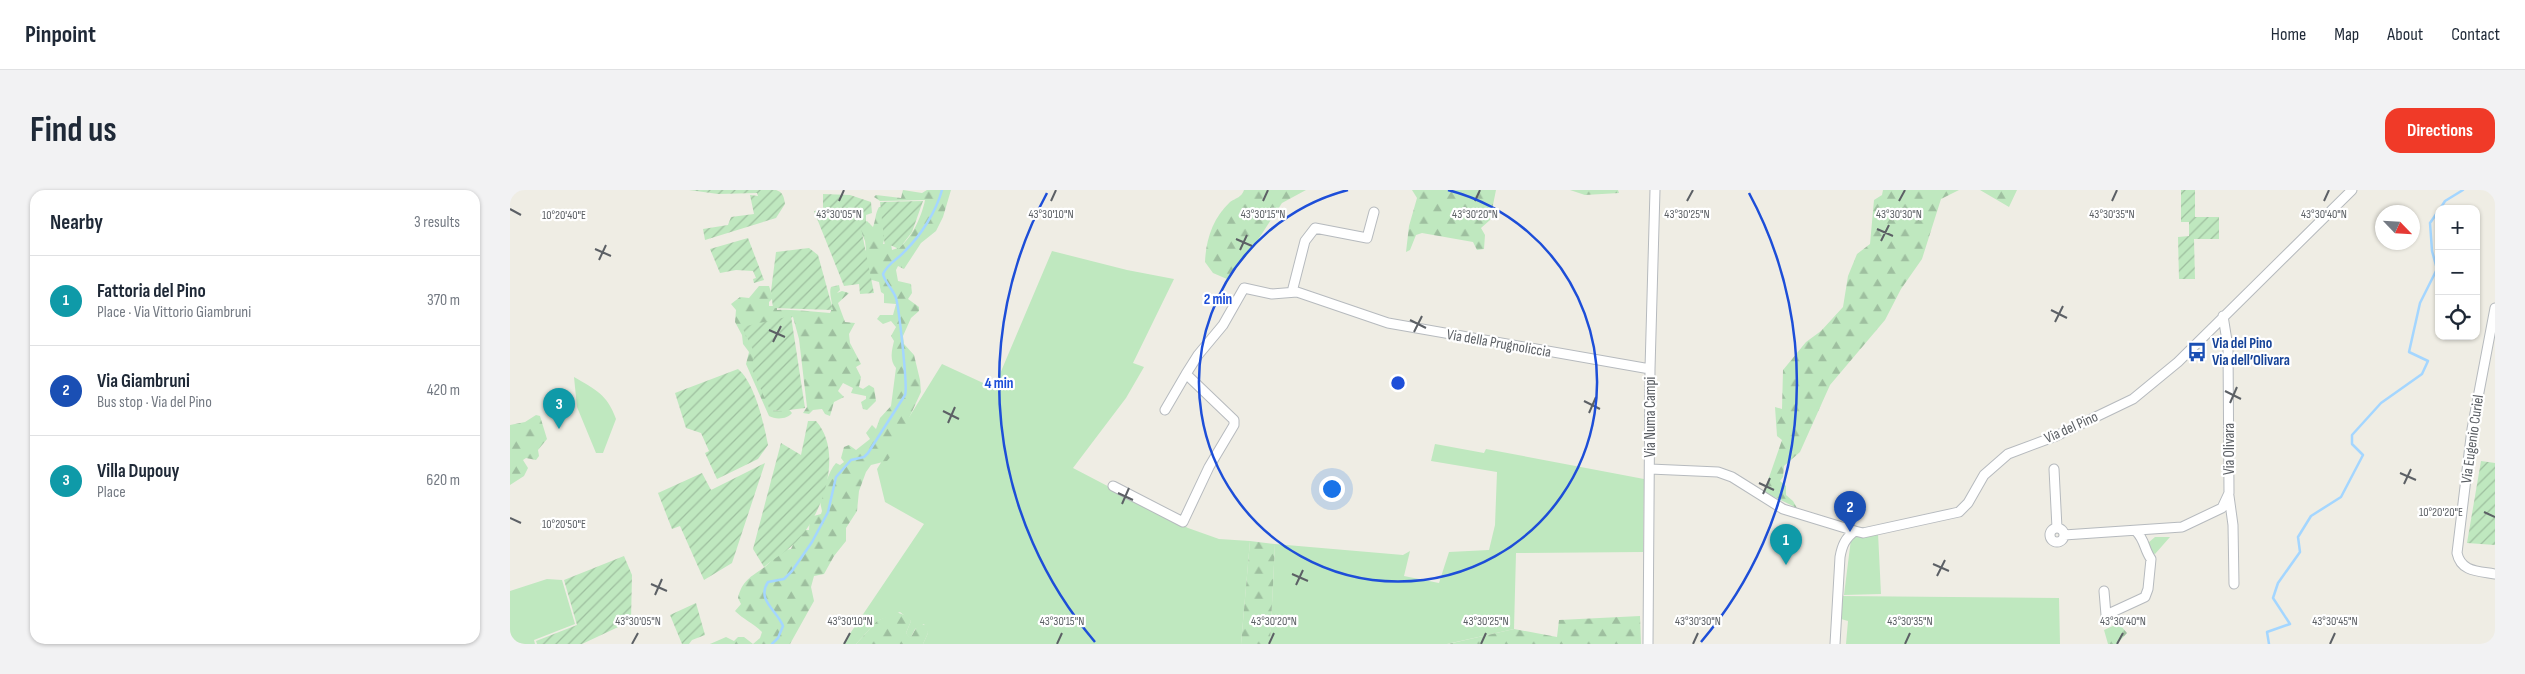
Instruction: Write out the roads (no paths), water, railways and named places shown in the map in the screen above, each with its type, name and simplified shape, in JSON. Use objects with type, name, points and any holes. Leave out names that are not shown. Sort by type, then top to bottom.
[{"type":"street","name":"Via Numa Campi","points":[[1648,644],[1650,369],[1655,190]]},
{"type":"street","name":"Via del Pino","points":[[1855,531],[1863,533],[1959,512],[1968,503],[1984,475],[2008,454],[2056,436],[2133,399],[2178,362],[2352,190]]},
{"type":"street","points":[[1292,292],[1305,241],[1315,228],[1367,238],[1374,212]]},
{"type":"street","name":"Via della Prugnoliccia","points":[[1165,410],[1198,355],[1223,325],[1244,288],[1272,294],[1292,292],[1388,323],[1650,369]]},
{"type":"street","name":"Via Eugenio Curiel","points":[[2495,308],[2472,429],[2457,553],[2460,562],[2467,568],[2495,574]]},
{"type":"street","name":"Via Olivara","points":[[2223,316],[2228,347],[2229,493],[2233,525],[2234,584]]},
{"type":"street","points":[[1113,486],[1183,522],[1209,467],[1234,425],[1234,420],[1186,374]]},
{"type":"street","points":[[1650,469],[1718,472],[1732,477],[1783,509],[1855,531]]},
{"type":"street","name":"Via Olivara","points":[[2054,469],[2061,532],[2182,528],[2222,508],[2229,493]]},
{"type":"street","points":[[2146,544],[2157,530]]},
{"type":"street","points":[[1835,644],[1841,547],[1849,535],[1855,531]]},
{"type":"street","points":[[2104,591],[2106,616],[2145,596],[2148,589],[2151,558],[2147,553],[2146,544],[2136,531]]},
{"type":"waterway","points":[[772,644],[778,638],[783,626],[766,600],[764,594],[768,582],[784,579],[792,571],[812,542],[828,512],[836,477],[851,460],[864,457],[868,453],[905,395],[901,331],[896,298],[883,274],[887,267],[917,238],[932,215],[942,190]]},
{"type":"waterway","points":[[2442,205],[2445,201],[2463,190]]},
{"type":"waterway","points":[[2269,644],[2267,632],[2290,624],[2273,598],[2278,583],[2300,552],[2298,537],[2311,516],[2341,497],[2363,455],[2352,444],[2352,435],[2381,403],[2422,374],[2428,361],[2409,352],[2420,303],[2437,269],[2432,251],[2430,223],[2435,216]]},
{"type":"place","name":"Via del Pino Via dell’Olivara","points":[[2197,352]]},
{"type":"place","name":"Villa Dupouy","points":[[559,429]]},
{"type":"place","name":"Via Giambruni","points":[[1850,532]]},
{"type":"place","name":"Fattoria del Pino","points":[[1786,565]]}]
